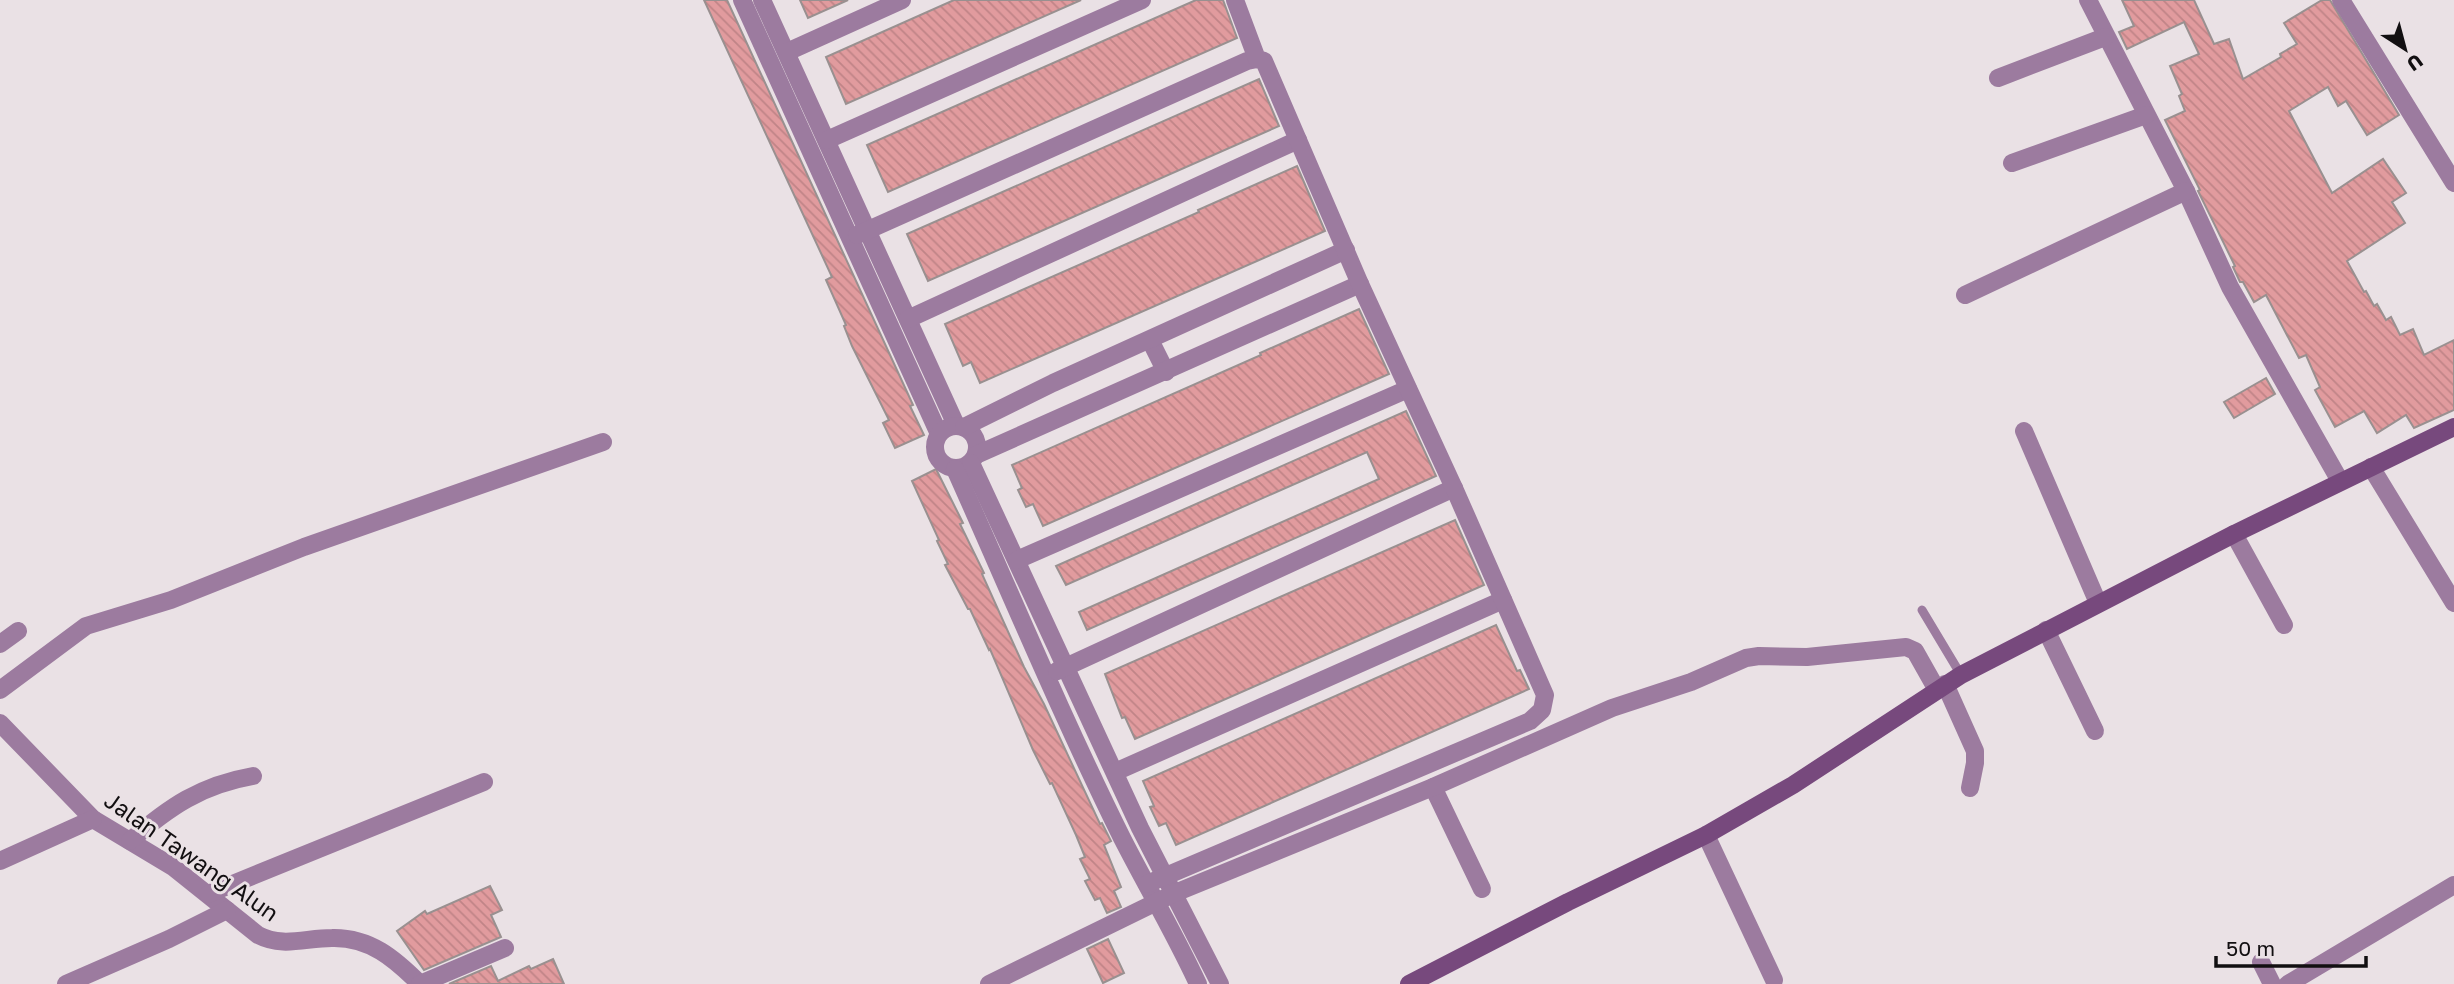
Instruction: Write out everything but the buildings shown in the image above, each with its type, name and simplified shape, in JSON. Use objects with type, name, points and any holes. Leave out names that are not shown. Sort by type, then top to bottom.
[{"type":"street","points":[[742,0],[939,433]]},
{"type":"street","points":[[762,0],[960,426],[976,439],[967,462],[1046,675],[1122,836],[1178,939],[1199,984]]},
{"type":"street","points":[[787,52],[902,0]]},
{"type":"street","points":[[827,140],[1142,0]]},
{"type":"street","points":[[1235,0],[1257,59]]},
{"type":"street","points":[[2088,0],[2186,191],[2230,287],[2340,481]]},
{"type":"street","points":[[2341,0],[2454,183]]},
{"type":"street","points":[[1998,78],[2105,37]]},
{"type":"street","points":[[849,239],[1247,61],[1264,61],[1360,284],[1545,695],[1542,710],[1530,720],[1312,816],[1147,884]]},
{"type":"street","points":[[2012,163],[2146,114]]},
{"type":"street","points":[[908,319],[1298,140]]},
{"type":"street","points":[[1965,295],[2186,191]]},
{"type":"street","points":[[1346,250],[1150,341],[939,433],[934,442],[934,452],[938,461],[946,467],[967,462],[1360,284]]},
{"type":"street","points":[[1150,341],[1166,372]]},
{"type":"street","points":[[1017,561],[1408,389]]},
{"type":"street","points":[[1409,984],[1567,902],[1706,835],[1793,785],[1961,675],[2234,534],[2454,427]]},
{"type":"street","points":[[2024,431],[2098,603]]},
{"type":"street","points":[[0,690],[86,626],[171,600],[304,547],[603,442]]},
{"type":"street","points":[[967,462],[1017,561],[1140,828],[1220,984]]},
{"type":"street","points":[[2371,467],[2454,603]]},
{"type":"street","points":[[1046,675],[1454,488]]},
{"type":"street","points":[[2234,534],[2284,625]]},
{"type":"street","points":[[1115,772],[1503,600]]},
{"type":"street","points":[[2046,630],[2095,732]]},
{"type":"street","points":[[0,644],[18,631]]},
{"type":"street","points":[[989,984],[1175,894],[1433,787],[1612,708],[1691,682],[1746,658],[1807,657],[1906,647],[1915,651],[1941,687],[1975,751],[1970,788]]},
{"type":"street","name":"Jalan Tawang Alun","points":[[0,723],[93,819],[173,867],[258,935],[283,943],[333,937],[365,942],[394,958],[420,984]]},
{"type":"street","points":[[130,841],[175,805],[212,787],[253,776]]},
{"type":"street","points":[[208,894],[484,782]]},
{"type":"street","points":[[1433,787],[1482,889]]},
{"type":"street","points":[[0,862],[93,819]]},
{"type":"street","points":[[1706,835],[1774,980]]},
{"type":"street","points":[[2288,984],[2454,885]]},
{"type":"street","points":[[66,984],[169,939],[227,910]]},
{"type":"street","points":[[1178,939],[1194,932]]},
{"type":"street","points":[[420,984],[505,948]]},
{"type":"street","points":[[2261,962],[2272,984]]},
{"type":"lane","points":[[1922,610],[1961,675]]}]
